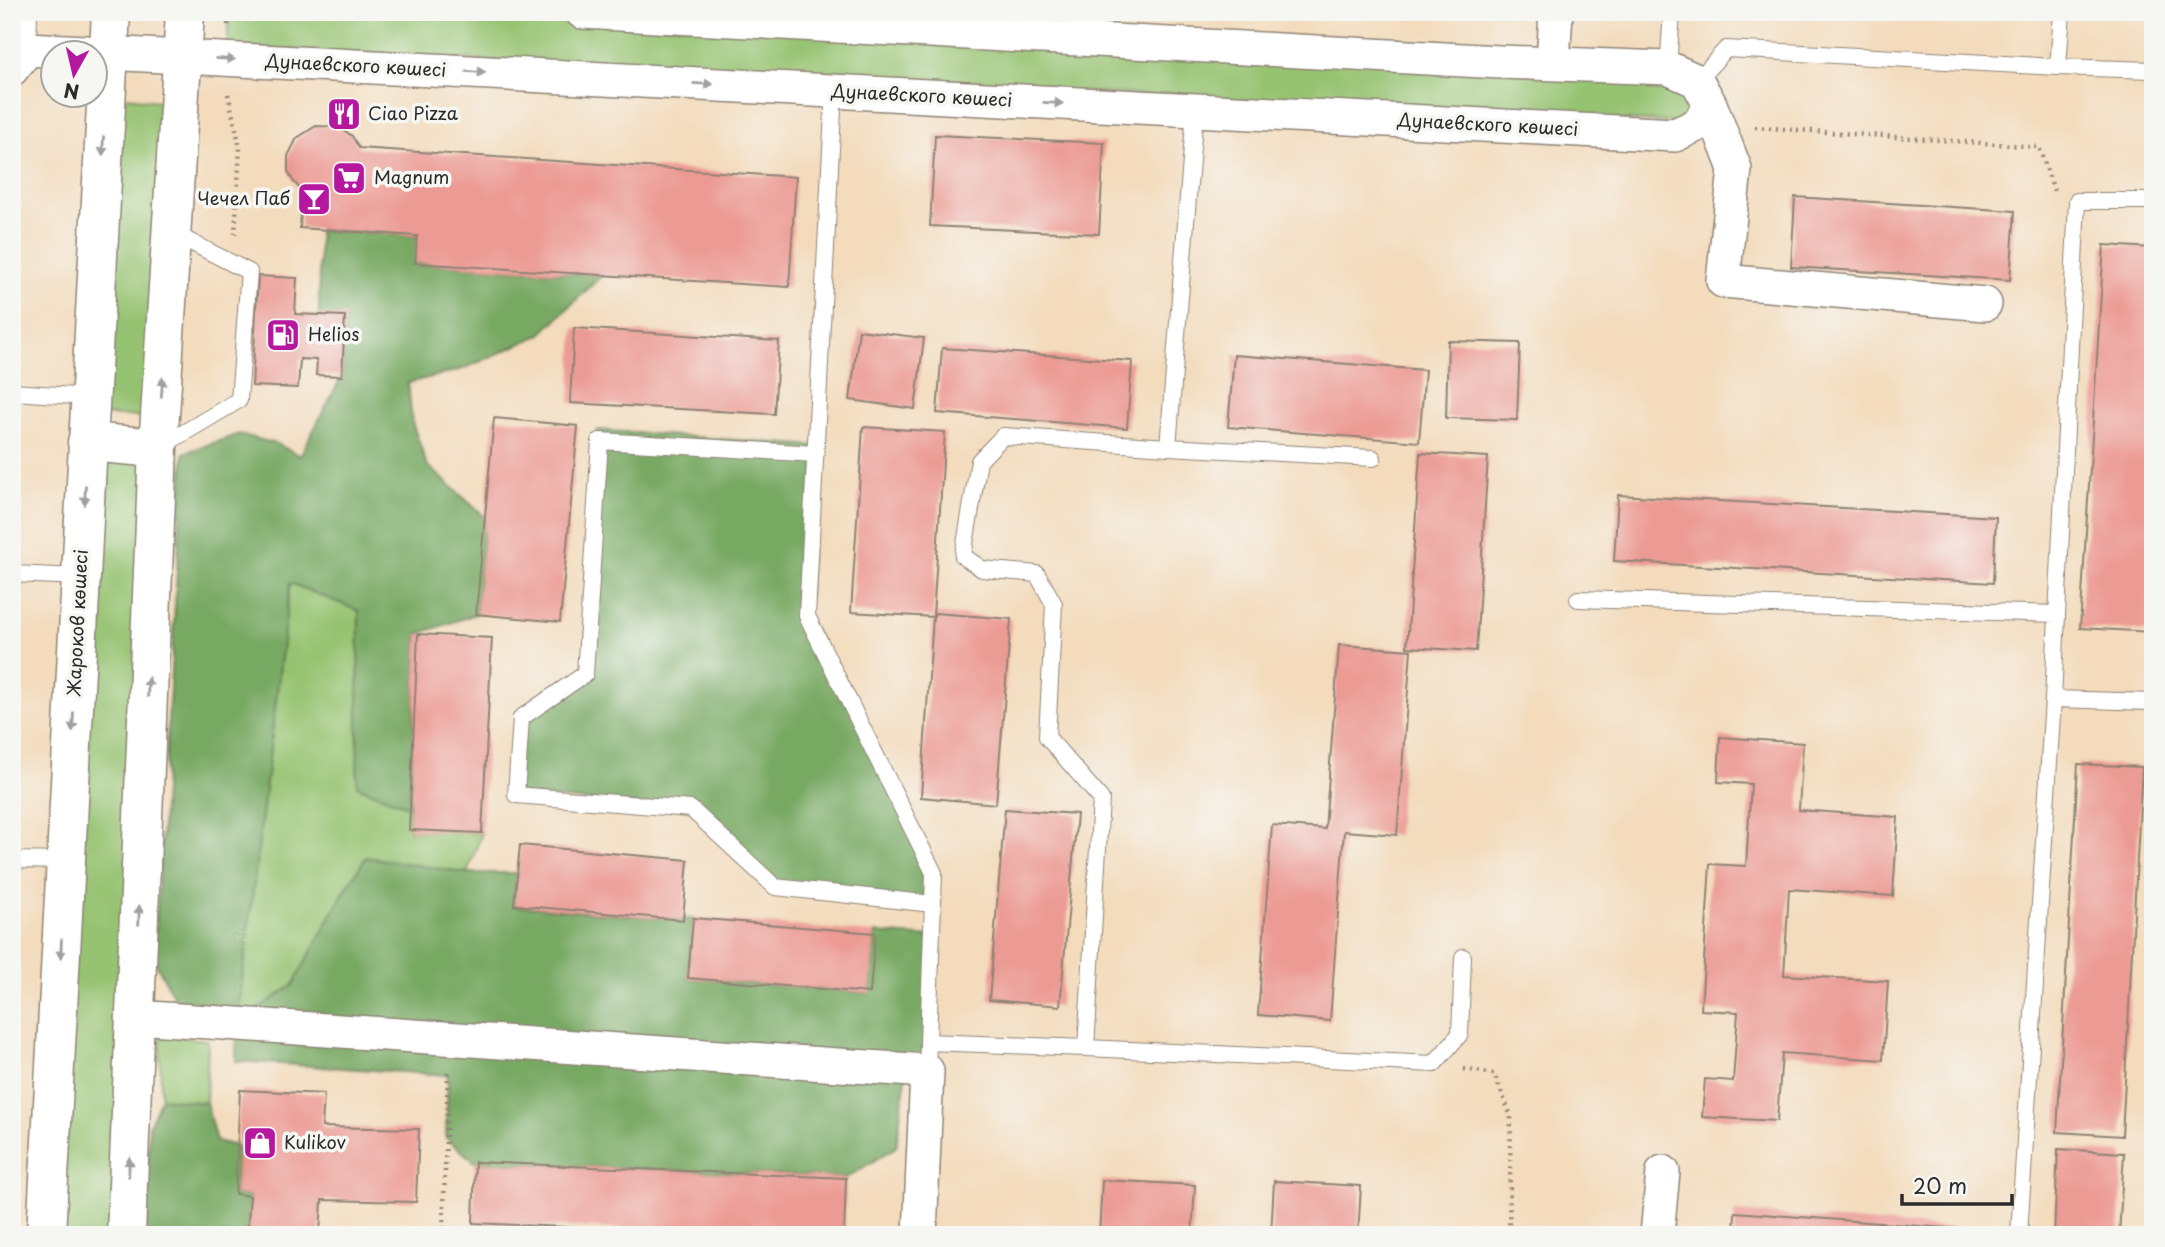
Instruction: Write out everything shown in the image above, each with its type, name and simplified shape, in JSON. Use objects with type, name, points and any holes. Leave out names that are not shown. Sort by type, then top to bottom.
[{"type":"main road","name":"Жароков көшесі","points":[[108,53],[111,12]]},
{"type":"main road","points":[[126,1235],[158,448],[186,12]]},
{"type":"main road","name":"Жароков көшесі","points":[[46,1235],[105,108]]},
{"type":"main road","points":[[87,442],[158,448]]},
{"type":"street","points":[[582,12],[900,21],[1500,62],[1553,63],[1692,84],[1735,169],[1723,281],[1985,304]]},
{"type":"street","points":[[1553,63],[1556,12]]},
{"type":"street","name":"Дунаевского көшесі","points":[[108,53],[1675,135],[1699,124],[1692,84]]},
{"type":"street","points":[[135,1017],[449,1039],[928,1056],[920,1235]]},
{"type":"street","points":[[1657,1235],[1662,1172]]},
{"type":"lane","points":[[27,56],[29,12]]},
{"type":"lane","points":[[1672,12],[1692,84]]},
{"type":"lane","points":[[2058,68],[2062,12]]},
{"type":"lane","points":[[1692,84],[1726,49],[2058,68],[2153,69]]},
{"type":"lane","points":[[834,91],[807,616],[934,873],[928,1056],[1086,1048],[1434,1064],[1460,1034],[1463,957]]},
{"type":"lane","points":[[1168,447],[1195,110]]},
{"type":"lane","points":[[2019,1235],[2053,699],[2077,201],[2153,201]]},
{"type":"lane","points":[[158,448],[239,400],[249,272],[173,233]]},
{"type":"lane","points":[[12,392],[90,397]]},
{"type":"lane","points":[[1086,1048],[1101,799],[1047,737],[1054,604],[1037,575],[982,569],[963,556],[979,461],[1003,436],[1373,458]]},
{"type":"lane","points":[[816,454],[600,441],[585,674],[521,718],[516,795],[691,809],[775,887],[933,904]]},
{"type":"lane","points":[[12,573],[80,577]]},
{"type":"lane","points":[[1578,599],[2057,614]]},
{"type":"lane","points":[[2053,699],[2153,702]]},
{"type":"lane","points":[[12,860],[65,861]]},
{"type":"path","points":[[226,86],[240,147],[233,263]]},
{"type":"path","points":[[1750,126],[2039,147],[2054,193],[2077,201]]},
{"type":"path","points":[[443,1235],[449,1039]]},
{"type":"path","points":[[1434,1064],[1494,1074],[1511,1116],[1508,1235]]},
{"type":"green space","points":[[229,12],[344,12],[1668,68],[1697,81],[1699,124],[227,47]]},
{"type":"green space","points":[[108,94],[181,104],[160,417],[89,415],[104,108],[108,108]]},
{"type":"green space","points":[[319,230],[417,236],[416,263],[602,275],[540,335],[463,369],[408,383],[412,422],[427,465],[485,517],[476,614],[418,634],[410,807],[357,786],[359,611],[290,583],[237,1023],[293,985],[366,857],[467,873],[517,873],[515,906],[683,920],[693,918],[688,978],[869,993],[875,933],[932,937],[927,1071],[907,1070],[896,1147],[846,1178],[475,1162],[446,1138],[448,1075],[236,1061],[237,1024],[174,998],[154,959],[184,453],[239,434],[277,444],[300,456],[342,376],[345,317],[319,315]]},
{"type":"green space","points":[[597,430],[816,446],[807,616],[934,873],[933,904],[775,887],[691,809],[516,795],[521,718],[585,674]]},
{"type":"green space","points":[[86,462],[157,462],[126,1235],[48,1235]]},
{"type":"green space","points":[[290,582],[359,610],[358,786],[410,807],[409,830],[482,833],[467,873],[366,857],[293,985],[237,1024]]},
{"type":"green space","points":[[160,1036],[208,1040],[206,1103],[161,1098]]},
{"type":"green space","points":[[161,1098],[206,1103],[216,1141],[237,1146],[235,1194],[250,1196],[247,1235],[147,1235],[149,1126]]},
{"type":"building","points":[[12,12],[17,12],[17,30],[12,30]]},
{"type":"building","points":[[316,126],[339,127],[352,136],[359,148],[796,177],[789,287],[415,263],[417,236],[300,228],[302,191],[288,171],[288,156],[297,138]]},
{"type":"building","points":[[935,135],[1104,143],[1099,234],[930,226]]},
{"type":"building","points":[[1795,197],[2015,211],[2010,280],[1791,267]]},
{"type":"building","points":[[2104,245],[2153,248],[2152,632],[2080,628]]},
{"type":"building","points":[[258,276],[297,278],[295,314],[345,316],[342,376],[316,375],[317,360],[300,359],[298,388],[252,386]]},
{"type":"building","points":[[574,328],[779,341],[774,414],[570,403]]},
{"type":"building","points":[[859,330],[924,338],[915,409],[850,400]]},
{"type":"building","points":[[1448,341],[1520,343],[1517,420],[1446,418]]},
{"type":"building","points":[[942,348],[1132,361],[1127,428],[937,413]]},
{"type":"building","points":[[1234,355],[1425,370],[1419,442],[1228,427]]},
{"type":"building","points":[[494,418],[578,426],[560,622],[476,614]]},
{"type":"building","points":[[863,427],[945,432],[933,617],[851,612]]},
{"type":"building","points":[[1420,453],[1488,457],[1476,651],[1407,647]]},
{"type":"building","points":[[1618,495],[1996,517],[1993,583],[1614,561]]},
{"type":"building","points":[[935,613],[1011,619],[996,804],[921,797]]},
{"type":"building","points":[[418,634],[492,638],[482,833],[409,830]]},
{"type":"building","points":[[1339,645],[1411,650],[1397,835],[1344,831],[1330,1021],[1258,1015],[1272,825],[1325,829]]},
{"type":"building","points":[[1720,737],[1803,743],[1799,810],[1898,817],[1893,896],[1789,889],[1784,975],[1888,981],[1883,1060],[1782,1053],[1777,1121],[1702,1117],[1705,1079],[1733,1081],[1738,1012],[1701,1010],[1710,864],[1746,866],[1751,784],[1718,782]]},
{"type":"building","points":[[2078,764],[2142,767],[2122,1136],[2057,1132]]},
{"type":"building","points":[[1005,809],[1077,814],[1060,1006],[989,1000]]},
{"type":"building","points":[[520,845],[688,860],[683,920],[514,905]]},
{"type":"building","points":[[693,918],[875,933],[870,993],[688,978]]},
{"type":"building","points":[[240,1090],[324,1094],[322,1127],[419,1129],[416,1202],[322,1200],[320,1235],[247,1235],[250,1196],[235,1194]]},
{"type":"building","points":[[2058,1149],[2124,1153],[2119,1235],[2054,1235]]},
{"type":"building","points":[[475,1162],[846,1178],[844,1235],[756,1235],[473,1223]]},
{"type":"building","points":[[1102,1180],[1195,1185],[1192,1235],[1099,1235]]},
{"type":"building","points":[[1274,1181],[1361,1186],[1358,1235],[1271,1235]]},
{"type":"building","points":[[1735,1212],[1960,1229],[1960,1235],[1734,1235]]},
{"type":"place","name":"Ciao Pizza","points":[[344,114]]},
{"type":"place","name":"Magnum","points":[[349,178]]},
{"type":"place","name":"Чечел Паб","points":[[314,199]]},
{"type":"place","name":"Helios","points":[[283,335]]},
{"type":"place","name":"Kulikov","points":[[260,1143]]}]
